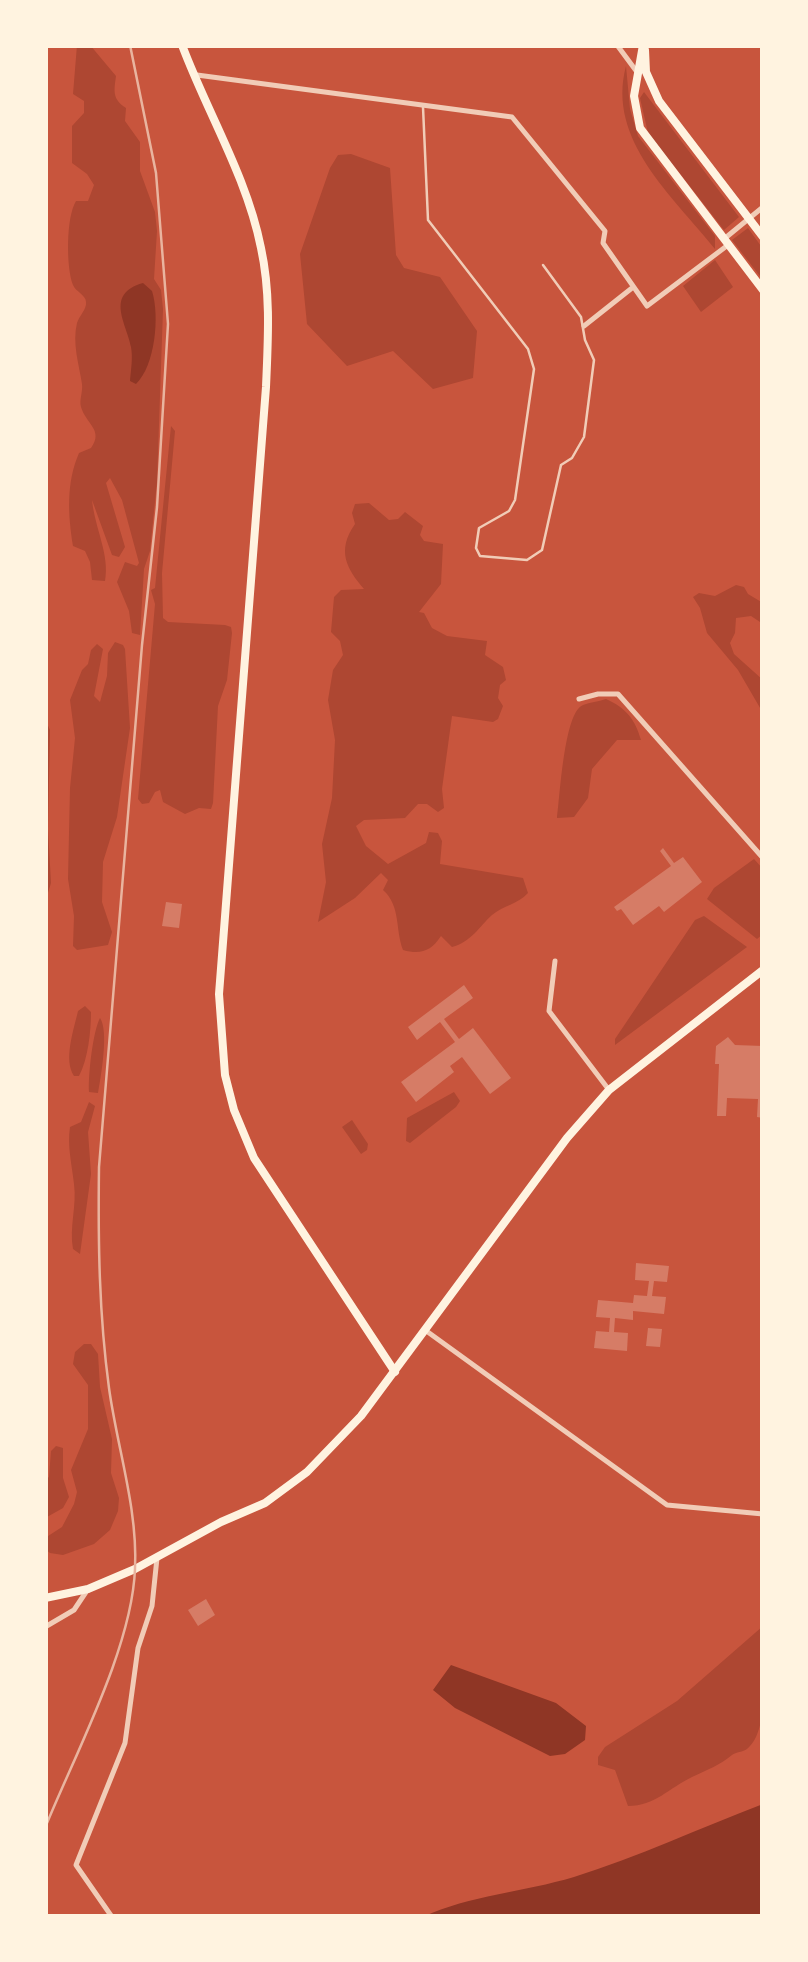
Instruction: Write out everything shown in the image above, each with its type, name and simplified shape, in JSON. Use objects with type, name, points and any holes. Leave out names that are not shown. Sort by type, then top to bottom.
[{"type":"main road","points":[[182,45],[254,222],[265,271],[269,324],[222,932],[219,994],[225,1076],[234,1110],[259,1166],[395,1372]]},
{"type":"main road","points":[[644,45],[634,96],[640,128],[763,290]]},
{"type":"main road","points":[[644,45],[646,72],[660,101],[763,237]]},
{"type":"main road","points":[[45,1598],[88,1589],[156,1558],[220,1522],[265,1503],[307,1472],[362,1416],[568,1138],[608,1090],[763,970]]},
{"type":"street","points":[[617,45],[637,72]]},
{"type":"street","points":[[194,75],[512,117],[604,231],[603,243],[648,306],[763,208]]},
{"type":"street","points":[[584,326],[633,288]]},
{"type":"street","points":[[579,700],[598,694],[618,694],[763,858]]},
{"type":"street","points":[[554,961],[549,1011],[608,1090]]},
{"type":"street","points":[[425,1330],[667,1504],[763,1514]]},
{"type":"street","points":[[112,1917],[76,1865],[125,1743],[138,1648],[154,1594],[156,1558]]},
{"type":"street","points":[[45,1627],[74,1610],[88,1589]]},
{"type":"lane","points":[[423,105],[428,220],[528,349],[534,369],[515,500],[509,511],[480,528],[476,548],[480,556],[527,560],[542,550],[561,466],[572,458],[584,436],[595,366],[581,317],[543,265]]},
{"type":"shaded area","points":[[77,45],[90,45],[116,76],[115,94],[126,108],[125,121],[140,142],[140,171],[155,212],[154,279],[161,290],[163,309],[157,482],[150,551],[144,569],[140,635],[132,633],[129,611],[117,582],[125,562],[137,566],[139,563],[122,500],[110,478],[106,483],[125,547],[119,557],[112,555],[92,500],[106,561],[105,581],[92,580],[85,551],[73,546],[70,523],[70,487],[75,464],[79,453],[91,448],[96,436],[80,402],[82,384],[76,331],[86,302],[73,285],[68,255],[73,208],[76,201],[88,201],[94,185],[72,163],[72,126],[84,113],[84,101],[73,94]]},
{"type":"shaded area","points":[[626,66],[630,109],[638,136],[715,236],[715,249],[663,187],[634,142],[622,93]]},
{"type":"shaded area","points":[[644,92],[739,217],[724,230],[648,133],[640,98]]},
{"type":"shaded area","points":[[351,154],[390,168],[396,255],[404,268],[440,277],[477,331],[473,378],[433,389],[393,351],[347,366],[307,324],[300,254],[330,168],[338,155]]},
{"type":"shaded area","points":[[748,228],[763,249],[763,280],[732,240]]},
{"type":"shaded area","points":[[715,260],[733,287],[701,312],[683,286]]},
{"type":"shaded area","points":[[143,283],[152,291],[155,327],[148,365],[136,384],[130,381],[132,351],[121,302],[124,294]]},
{"type":"shaded area","points":[[171,426],[175,431],[162,573],[163,618],[168,622],[225,625],[231,627],[232,633],[227,680],[218,706],[213,803],[211,809],[199,808],[185,814],[163,802],[160,790],[149,803],[142,804],[138,799],[155,604],[151,590],[155,588]]},
{"type":"shaded area","points":[[369,503],[389,520],[398,519],[405,512],[423,526],[420,535],[424,541],[443,544],[441,584],[419,612],[424,613],[432,628],[447,636],[487,641],[485,655],[503,667],[506,680],[500,685],[498,698],[503,706],[498,719],[493,722],[452,716],[442,789],[444,808],[438,812],[427,804],[418,804],[405,818],[364,820],[356,826],[366,846],[388,864],[426,843],[429,832],[438,833],[442,841],[440,864],[523,878],[528,893],[492,915],[470,938],[452,947],[441,936],[425,950],[403,950],[395,910],[383,890],[388,880],[381,873],[355,898],[318,922],[326,882],[322,844],[332,798],[335,740],[328,700],[333,670],[343,655],[340,641],[331,632],[334,597],[341,590],[364,589],[349,567],[345,551],[355,524],[355,504]]},
{"type":"shaded area","points":[[736,585],[763,603],[763,624],[751,616],[736,618],[730,643],[734,654],[763,680],[763,713],[738,670],[707,633],[693,597],[699,593],[715,596]]},
{"type":"shaded area","points":[[115,642],[125,649],[130,728],[117,817],[103,862],[102,902],[112,932],[108,945],[77,950],[73,946],[74,916],[68,879],[75,738],[70,700],[97,644],[103,649],[94,696],[100,702],[108,653]]},
{"type":"shaded area","points":[[606,699],[629,715],[641,740],[617,740],[592,769],[588,798],[574,817],[557,818],[571,723],[583,705]]},
{"type":"shaded area","points":[[45,719],[50,730],[51,883],[47,896]]},
{"type":"shaded area","points":[[754,859],[763,869],[763,934],[757,939],[707,899],[714,888]]},
{"type":"shaded area","points":[[704,916],[747,947],[615,1045],[615,1039],[695,920]]},
{"type":"shaded area","points":[[85,1006],[91,1012],[88,1045],[79,1076],[74,1076],[69,1062],[70,1044],[78,1011]]},
{"type":"shaded area","points":[[100,1018],[104,1043],[98,1093],[89,1092],[89,1084]]},
{"type":"shaded area","points":[[454,1092],[460,1101],[456,1107],[410,1143],[406,1141],[407,1118]]},
{"type":"shaded area","points":[[89,1102],[95,1106],[88,1132],[91,1174],[80,1254],[73,1249],[72,1241],[75,1192],[69,1134],[70,1127],[81,1122]]},
{"type":"shaded area","points":[[352,1120],[368,1144],[361,1154],[342,1127]]},
{"type":"shaded area","points":[[84,1344],[91,1344],[98,1354],[100,1387],[112,1439],[111,1473],[119,1498],[118,1511],[110,1530],[94,1544],[63,1555],[45,1549],[45,1538],[62,1527],[77,1492],[71,1470],[88,1429],[88,1385],[73,1364],[75,1352]]},
{"type":"shaded area","points":[[56,1446],[63,1448],[63,1478],[69,1497],[63,1508],[47,1517],[45,1480],[49,1477],[51,1451]]},
{"type":"shaded area","points":[[763,1626],[763,1709],[755,1739],[745,1750],[654,1800],[628,1806],[615,1770],[598,1765],[605,1747],[677,1701]]},
{"type":"shaded area","points":[[451,1665],[556,1703],[586,1726],[585,1740],[565,1754],[550,1756],[455,1708],[433,1690]]},
{"type":"shaded area","points":[[763,1804],[763,1917],[423,1917],[459,1904],[598,1869]]},
{"type":"building","points":[[663,848],[674,863],[683,857],[702,882],[664,912],[659,906],[633,925],[621,909],[617,911],[614,907],[671,866],[660,851]]},
{"type":"building","points":[[166,902],[182,904],[179,928],[162,926]]},
{"type":"building","points":[[464,985],[473,998],[444,1019],[459,1039],[473,1028],[511,1078],[490,1094],[462,1057],[450,1066],[454,1072],[416,1102],[401,1082],[455,1042],[440,1022],[417,1040],[408,1027]]},
{"type":"building","points":[[728,1037],[735,1045],[763,1046],[763,1118],[757,1117],[758,1099],[727,1098],[726,1116],[717,1116],[716,1046]]},
{"type":"building","points":[[636,1263],[669,1266],[667,1282],[654,1281],[652,1296],[666,1297],[664,1314],[633,1311],[633,1320],[615,1318],[614,1332],[628,1333],[627,1351],[594,1348],[596,1331],[609,1332],[610,1318],[596,1317],[598,1300],[633,1303],[634,1295],[647,1296],[649,1281],[635,1280]]},
{"type":"building","points":[[648,1328],[662,1329],[660,1347],[646,1346]]},
{"type":"building","points":[[206,1599],[215,1615],[198,1626],[188,1610]]},
{"type":"railway","points":[[45,1828],[113,1666],[132,1600],[135,1569],[133,1524],[103,1333],[99,1167],[157,507],[168,324],[156,173],[130,45]]}]
